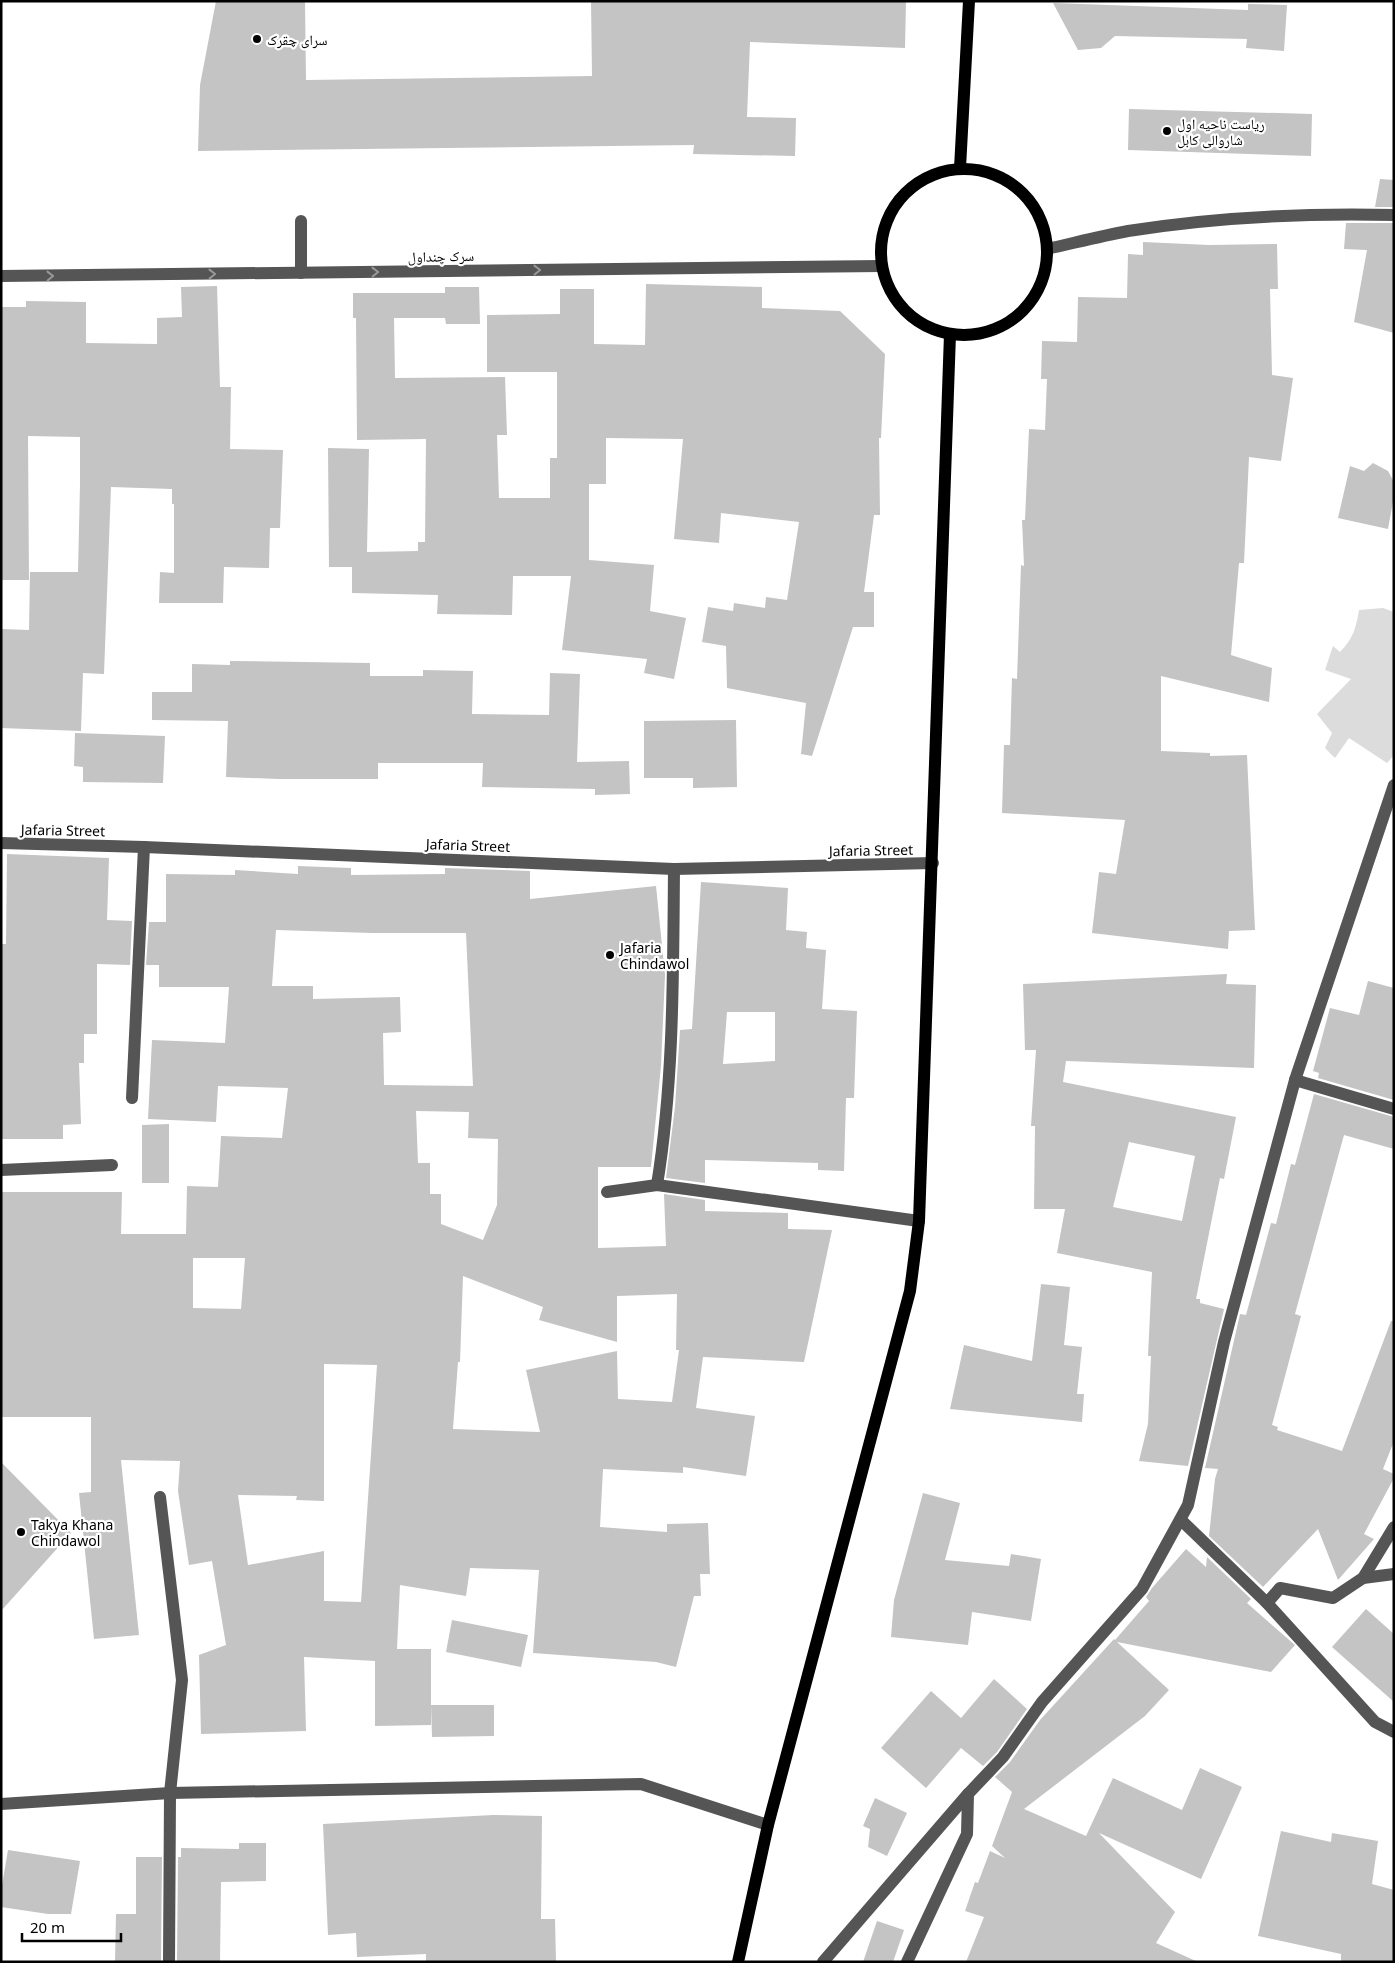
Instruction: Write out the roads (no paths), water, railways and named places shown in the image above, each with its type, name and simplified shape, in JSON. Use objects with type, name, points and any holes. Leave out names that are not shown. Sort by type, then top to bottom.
[{"type":"main road","points":[[960,168],[969,1]]},
{"type":"main road","points":[[960,168],[982,170],[1002,178],[1020,190],[1034,207],[1043,227],[1047,249],[1045,270],[1038,290],[1026,307],[1016,316],[992,330],[971,335],[950,334],[926,326],[905,311],[890,291],[882,266],[882,224],[899,198],[923,180],[937,173],[960,168]]},
{"type":"main road","points":[[738,1962],[768,1825],[910,1291],[919,1221],[950,334]]},
{"type":"street","points":[[1047,249],[1128,231],[1189,223],[1266,217],[1394,215]]},
{"type":"street","points":[[301,221],[301,272]]},
{"type":"street","name":"سرک چنداول","points":[[1,276],[882,266]]},
{"type":"street","points":[[823,1962],[1002,1756],[1042,1702],[1142,1589],[1188,1505],[1224,1342],[1295,1080],[1394,785]]},
{"type":"street","name":"Jafaria Street","points":[[1,844],[144,847],[674,869],[933,863]]},
{"type":"street","points":[[132,1098],[144,847]]},
{"type":"street","points":[[657,1185],[666,1131],[673,1043],[674,869]]},
{"type":"street","points":[[1295,1080],[1394,1109]]},
{"type":"street","points":[[1,1170],[112,1165]]},
{"type":"street","points":[[607,1192],[657,1185],[919,1221]]},
{"type":"street","points":[[160,1497],[182,1680],[170,1793],[169,1962]]},
{"type":"street","points":[[1180,1520],[1267,1603],[1375,1722],[1394,1732]]},
{"type":"street","points":[[1267,1603],[1280,1588],[1333,1598],[1363,1578],[1394,1526]]},
{"type":"street","points":[[1363,1578],[1394,1574]]},
{"type":"street","points":[[1,1804],[170,1793],[641,1784],[768,1825]]},
{"type":"street","points":[[907,1962],[967,1834],[968,1794]]},
{"type":"place","name":"سرای چقرک","points":[[257,39]]},
{"type":"place","name":"ریاست ناحیه اول شاروالی کابل","points":[[1167,131]]},
{"type":"place","name":"Jafaria Chindawol","points":[[610,955]]},
{"type":"place","name":"Takya Khana Chindawol","points":[[21,1532]]}]
